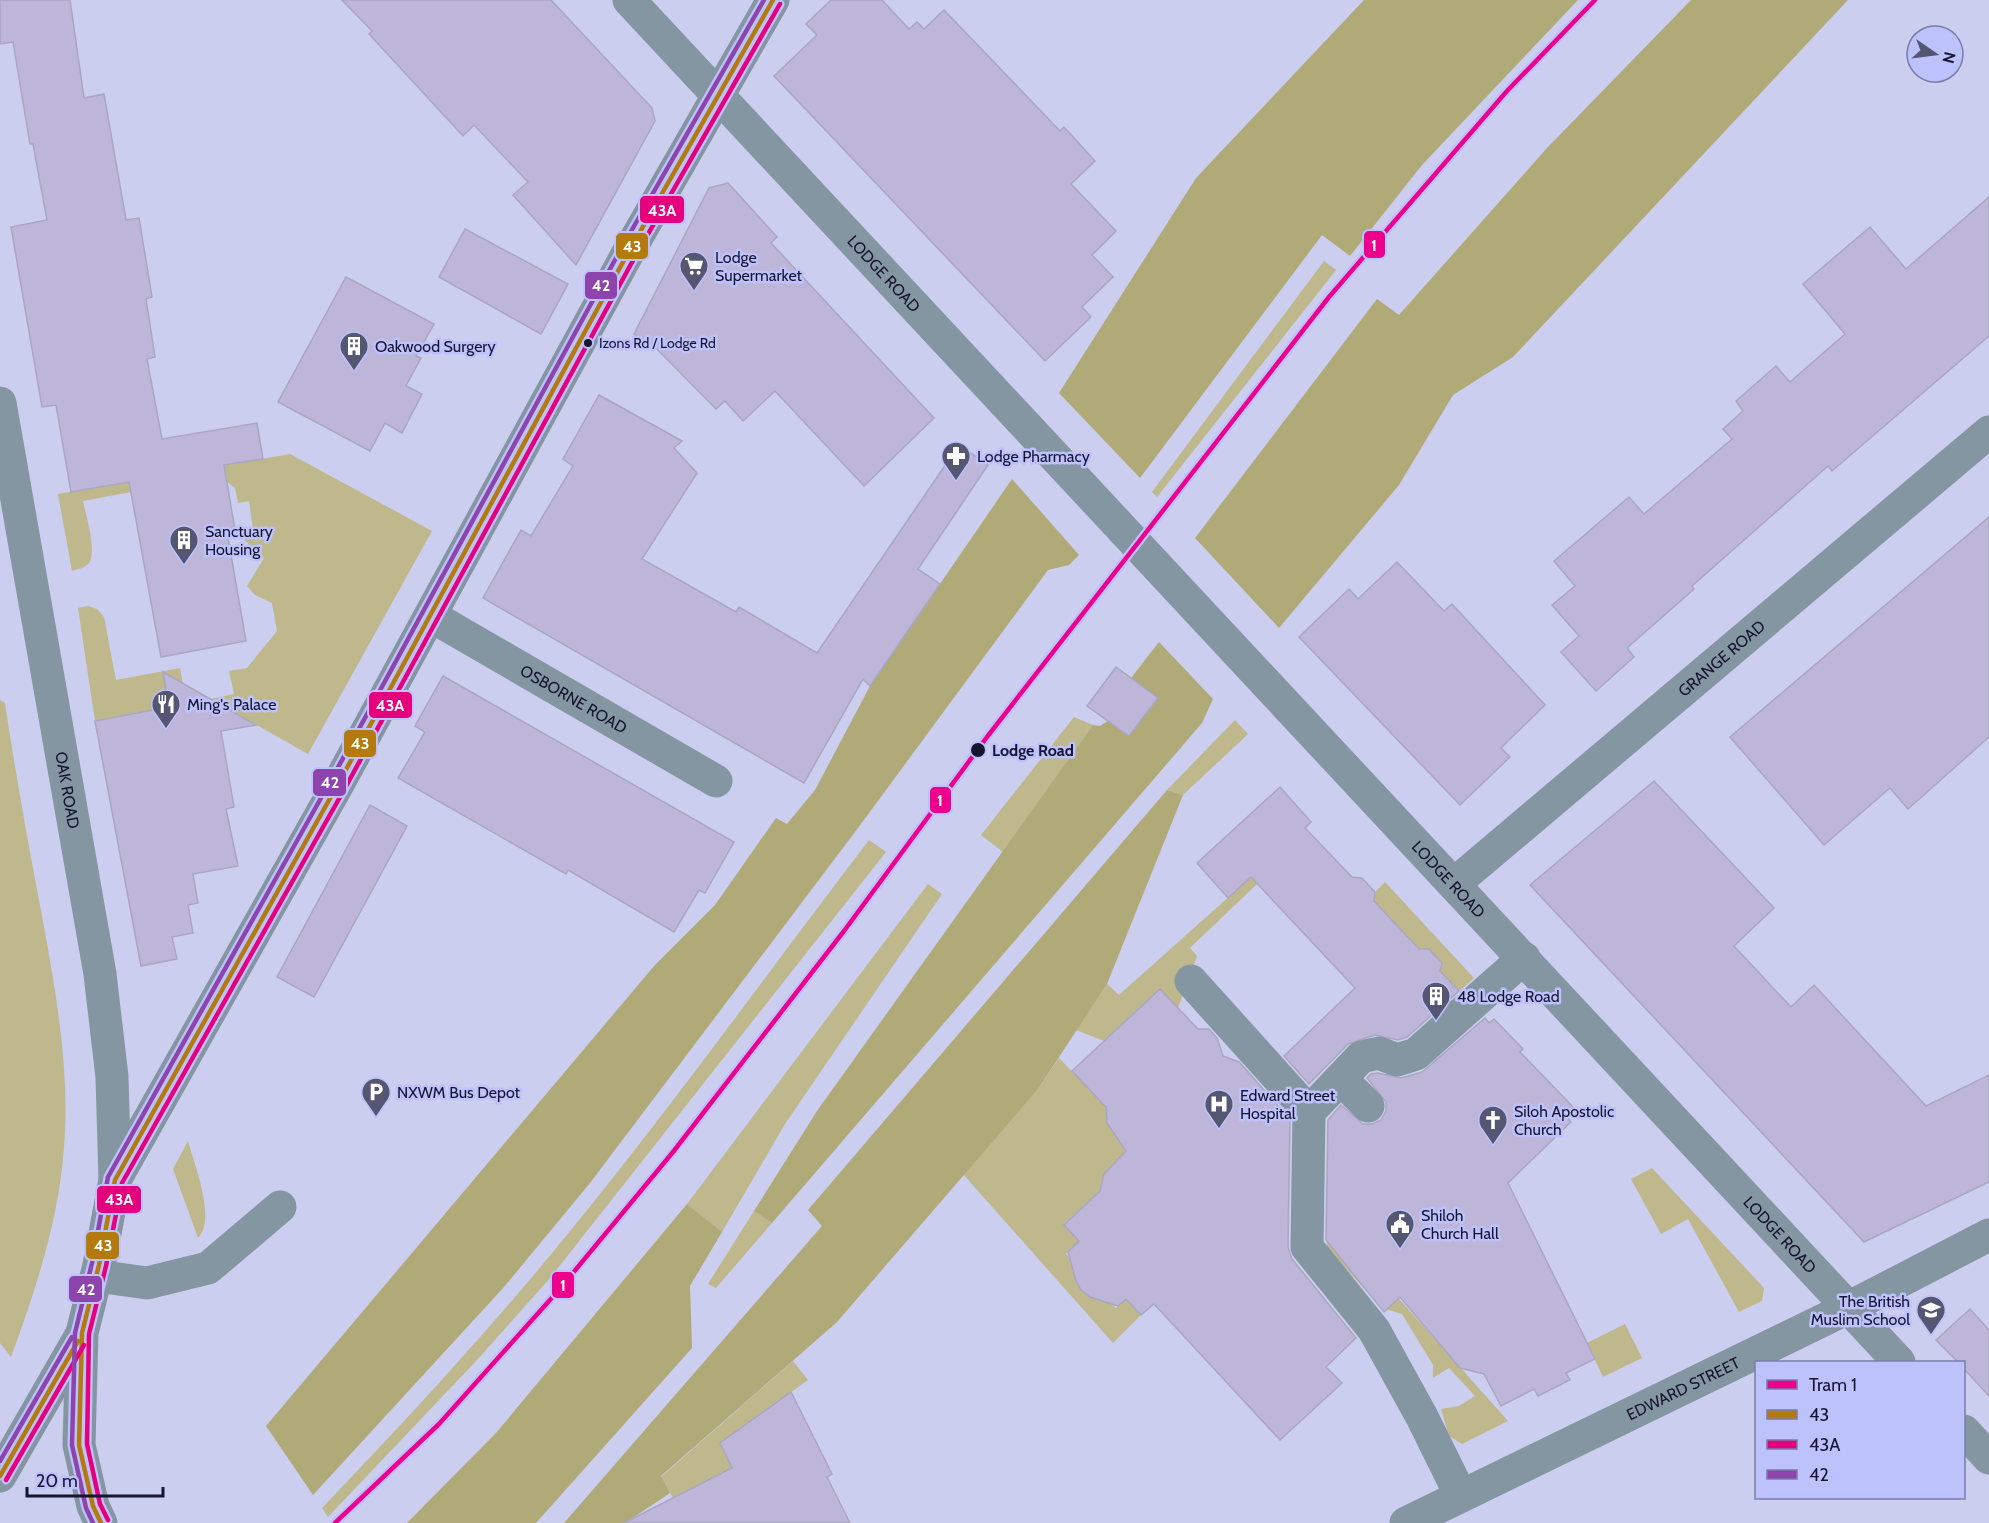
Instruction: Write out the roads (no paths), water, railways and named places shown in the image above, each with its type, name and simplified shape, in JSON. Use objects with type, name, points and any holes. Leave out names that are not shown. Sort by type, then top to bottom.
[{"type":"street","name":"LODGE ROAD","points":[[629,0],[1898,1361]]},
{"type":"street","points":[[101,1523],[93,1506],[80,1446],[82,1333],[97,1276],[115,1180],[431,616],[629,251],[773,0]]},
{"type":"street","name":"OAK ROAD","points":[[0,403],[8,496],[100,974],[112,1077],[115,1180]]},
{"type":"street","name":"GRANGE ROAD","points":[[1454,884],[1989,432]]},
{"type":"street","name":"OSBORNE ROAD","points":[[431,616],[716,781]]},
{"type":"street","points":[[1461,1496],[1422,1417],[1374,1330],[1307,1247],[1309,1112],[1361,1057],[1379,1053],[1397,1060],[1416,1054],[1524,958]]},
{"type":"street","points":[[1191,981],[1309,1112]]},
{"type":"street","points":[[1341,1078],[1368,1106]]},
{"type":"street","points":[[97,1276],[147,1283],[208,1268],[279,1207]]},
{"type":"street","name":"EDWARD STREET","points":[[1406,1523],[1848,1308],[1989,1235]]},
{"type":"street","points":[[0,1476],[82,1333]]},
{"type":"street","points":[[1965,1432],[1989,1458]]},
{"type":"tram line","name":"1","points":[[335,1523],[439,1424],[558,1291],[673,1152],[844,931],[987,737],[1329,297],[1507,91],[1595,0]]},
{"type":"place","name":"Lodge Supermarket","points":[[694,292]]},
{"type":"place","name":"Izons Rd / Lodge Rd","points":[[588,343]]},
{"type":"place","name":"Oakwood Surgery","points":[[354,372]]},
{"type":"place","name":"Lodge Pharmacy","points":[[956,482]]},
{"type":"place","name":"Sanctuary Housing","points":[[184,566]]},
{"type":"place","name":"Ming's Palace","points":[[166,730]]},
{"type":"place","name":"Lodge Road","points":[[978,750]]},
{"type":"place","name":"48 Lodge Road","points":[[1436,1022]]},
{"type":"place","name":"NXWM Bus Depot","points":[[376,1118]]},
{"type":"place","name":"Edward Street Hospital","points":[[1219,1130]]},
{"type":"place","name":"Siloh Apostolic Church","points":[[1493,1146]]},
{"type":"place","name":"Shiloh Church Hall","points":[[1400,1250]]},
{"type":"place","name":"The British Muslim School","points":[[1931,1336]]}]
